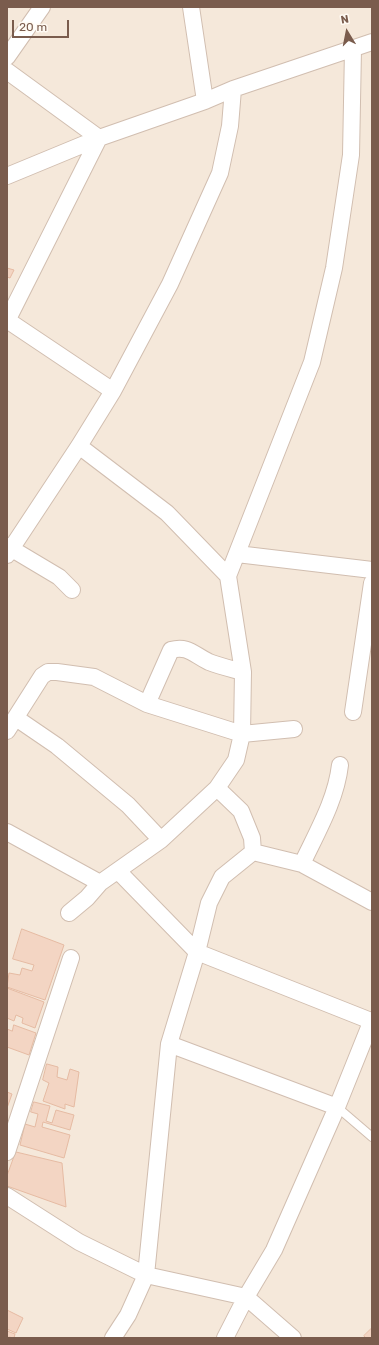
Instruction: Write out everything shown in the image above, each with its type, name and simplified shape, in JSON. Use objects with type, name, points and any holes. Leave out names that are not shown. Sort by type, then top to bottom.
[{"type":"street","points":[[7,57],[42,7]]},
{"type":"street","points":[[191,7],[205,101]]},
{"type":"street","points":[[7,176],[99,138],[205,101],[233,89],[372,42]]},
{"type":"street","points":[[69,914],[87,898],[100,883],[161,840],[217,788],[236,760],[242,734],[242,672],[228,576],[312,362],[330,282],[351,155],[353,49]]},
{"type":"street","points":[[7,70],[99,138]]},
{"type":"street","points":[[72,590],[59,577],[8,550],[79,446],[113,391],[170,284],[220,173],[230,126],[233,89]]},
{"type":"street","points":[[99,138],[7,321],[113,391]]},
{"type":"street","points":[[79,446],[167,513],[228,576]]},
{"type":"street","points":[[237,554],[372,570]]},
{"type":"street","points":[[353,712],[372,583]]},
{"type":"street","points":[[147,704],[171,650],[178,648],[187,649],[210,662],[242,672]]},
{"type":"street","points":[[7,731],[42,676],[48,672],[94,677],[147,704],[242,734],[294,729]]},
{"type":"street","points":[[16,718],[57,746],[128,805],[161,840]]},
{"type":"street","points":[[302,864],[330,804],[338,778],[340,765]]},
{"type":"street","points":[[217,788],[241,811],[252,838],[253,852]]},
{"type":"street","points":[[7,832],[100,883]]},
{"type":"street","points":[[253,852],[302,864],[372,902]]},
{"type":"street","points":[[113,1338],[128,1314],[146,1274],[169,1044],[197,952],[209,903],[222,877],[253,852]]},
{"type":"street","points":[[118,871],[197,952],[372,1020],[337,1107],[274,1250],[246,1297],[225,1338]]},
{"type":"street","points":[[7,1152],[71,958]]},
{"type":"street","points":[[169,1044],[337,1107]]},
{"type":"street","points":[[7,1196],[80,1242],[146,1274],[246,1297],[293,1338]]},
{"type":"lane","points":[[337,1107],[372,1137]]},
{"type":"shaded area","points":[[7,7],[372,7],[372,1338],[7,1338]]},
{"type":"building","points":[[7,268],[14,270],[10,278],[7,277]]},
{"type":"building","points":[[22,929],[64,945],[45,1000],[7,987],[9,973],[20,975],[22,968],[32,971],[34,965],[13,959]]},
{"type":"building","points":[[7,988],[44,1002],[35,1028],[22,1023],[23,1018],[16,1015],[14,1021],[7,1018]]},
{"type":"building","points":[[14,1025],[36,1033],[29,1055],[7,1047],[7,1029],[12,1031]]},
{"type":"building","points":[[47,1064],[58,1067],[57,1077],[67,1080],[70,1069],[79,1072],[74,1107],[65,1104],[65,1109],[43,1101],[49,1083],[43,1080]]},
{"type":"building","points":[[7,1092],[12,1094],[7,1108]]},
{"type":"building","points":[[34,1102],[50,1106],[46,1121],[52,1123],[56,1110],[74,1115],[70,1130],[43,1122],[42,1127],[70,1135],[64,1158],[20,1145],[25,1124],[35,1127],[38,1114],[31,1112]]},
{"type":"building","points":[[16,1152],[62,1163],[66,1207],[7,1186],[7,1176]]},
{"type":"building","points":[[7,1310],[23,1318],[16,1333],[7,1329]]},
{"type":"building","points":[[372,1328],[372,1338],[366,1338],[364,1336]]},
{"type":"building","points":[[7,1331],[15,1334],[14,1338],[7,1338]]}]
